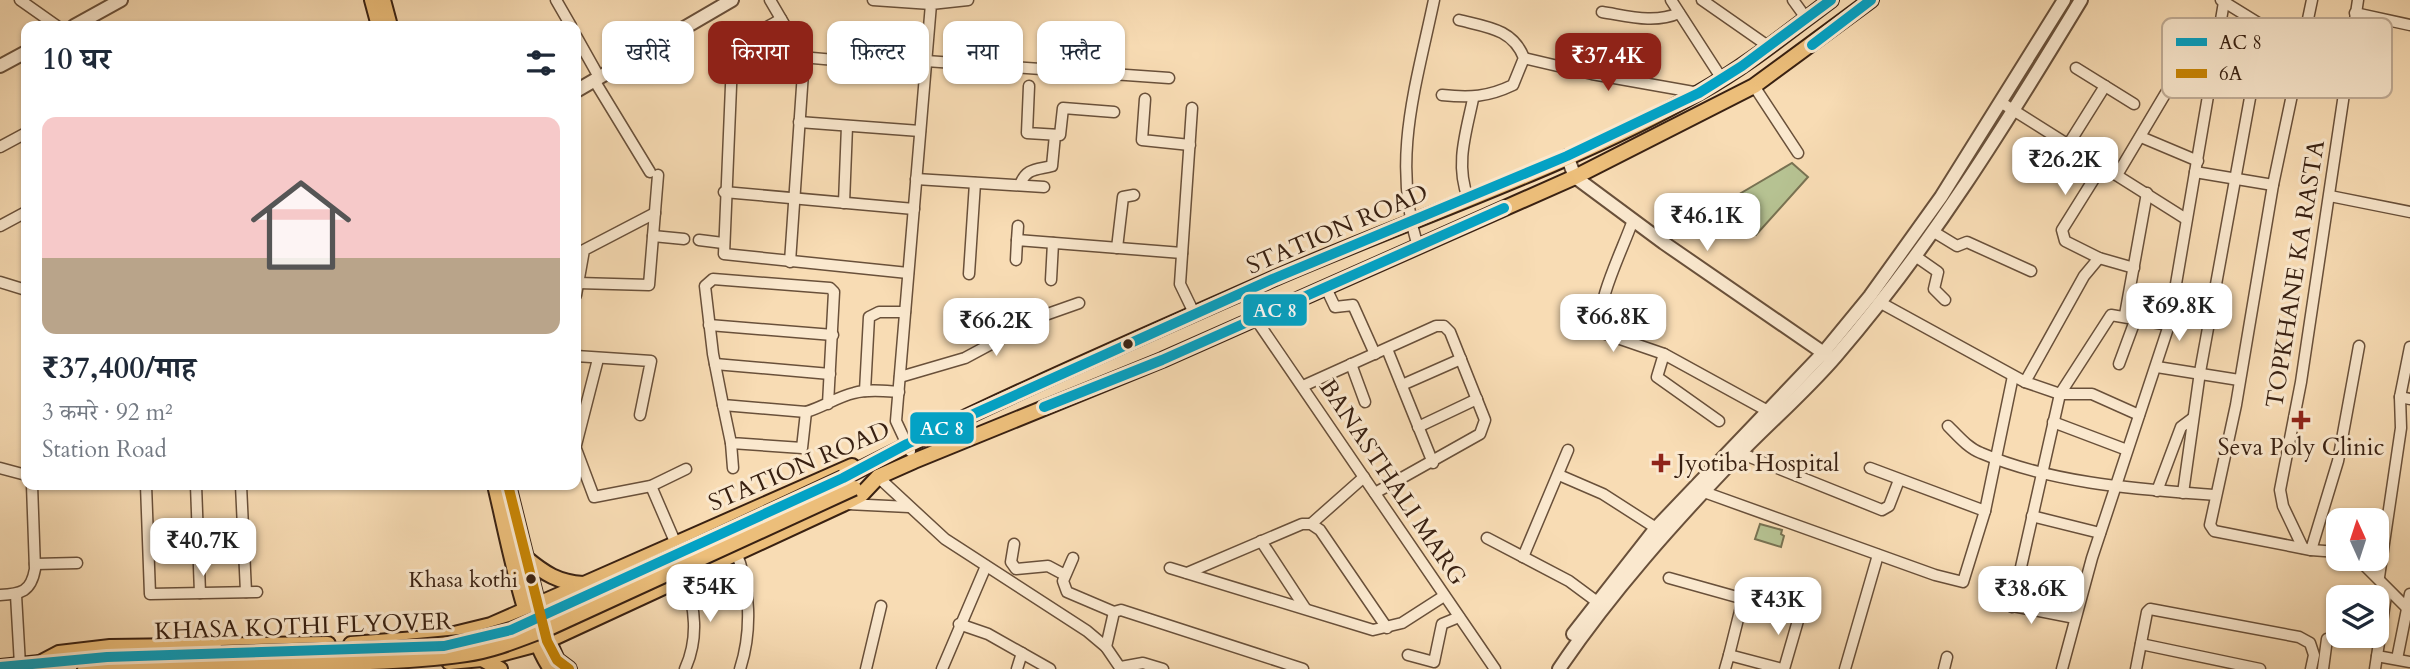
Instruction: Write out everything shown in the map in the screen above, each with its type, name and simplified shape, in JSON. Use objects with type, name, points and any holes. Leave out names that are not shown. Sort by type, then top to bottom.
[{"type":"main road","points":[[372,0],[378,21]]},
{"type":"main road","points":[[383,0],[389,21]]},
{"type":"main road","name":"STATION ROAD","points":[[0,667],[40,663],[59,653],[110,647],[357,644],[442,637],[491,625],[847,466],[867,466],[907,444],[1243,293],[1567,156],[1699,93],[1831,0]]},
{"type":"main road","name":"STATION ROAD","points":[[374,669],[482,659],[543,642],[843,504],[862,494],[878,477],[1162,360],[1575,177],[1754,86],[1871,0]]},
{"type":"main road","name":"KHASA KOTHI FLYOVER","points":[[85,669],[415,659],[467,654],[548,628],[849,483],[867,466]]},
{"type":"main road","name":"KHASA KOTHI FLYOVER","points":[[40,663],[371,650],[470,642],[511,630],[560,610],[849,483],[878,477]]},
{"type":"main road","points":[[510,490],[526,558],[532,608]]},
{"type":"main road","points":[[510,490],[532,608],[551,669]]},
{"type":"main road","points":[[526,558],[548,576],[563,583],[585,585]]},
{"type":"main road","points":[[543,642],[557,660],[569,669]]},
{"type":"main road","points":[[482,659],[500,669]]},
{"type":"street","points":[[20,0],[50,21]]},
{"type":"street","points":[[556,0],[567,21]]},
{"type":"street","points":[[581,88],[732,0]]},
{"type":"street","points":[[770,0],[781,19],[778,21]]},
{"type":"street","points":[[873,0],[931,5],[968,0]]},
{"type":"street","points":[[1418,247],[1410,223],[1404,144],[1434,0]]},
{"type":"street","points":[[1671,0],[1722,79]]},
{"type":"street","points":[[1702,0],[1768,46]]},
{"type":"street","points":[[1793,0],[1806,18]]},
{"type":"street","points":[[1559,669],[1604,607],[1704,492],[1828,356],[1881,303],[1934,232],[2015,111],[2081,0]]},
{"type":"street","name":"TOPKHANE KA RASTA","points":[[2354,18],[2358,0]]},
{"type":"street","points":[[82,21],[115,1]]},
{"type":"street","points":[[1549,669],[1596,601],[1656,528],[1766,410],[1828,356],[1941,197],[2002,103],[2061,1],[2074,12]]},
{"type":"street","points":[[2222,1],[2250,18]]},
{"type":"street","points":[[929,29],[931,5]]},
{"type":"street","points":[[1602,12],[1648,19],[1667,18],[1679,13]]},
{"type":"street","points":[[2355,13],[2378,18]]},
{"type":"street","points":[[1442,95],[1473,99],[1513,85],[1524,58],[1519,44],[1499,30],[1459,20]]},
{"type":"street","points":[[2392,21],[2410,25]]},
{"type":"street","points":[[581,47],[596,79],[654,174],[655,213],[649,285],[581,283]]},
{"type":"street","points":[[0,66],[21,55]]},
{"type":"street","points":[[1524,58],[1592,74],[1699,93]]},
{"type":"street","points":[[929,65],[1169,78]]},
{"type":"street","points":[[2076,68],[2134,104]]},
{"type":"street","points":[[732,84],[724,192],[724,254],[728,257],[908,273]]},
{"type":"street","points":[[790,262],[802,84]]},
{"type":"street","points":[[914,461],[896,421],[924,84]]},
{"type":"street","points":[[1029,86],[1027,133],[1060,135],[1063,108],[1114,112]]},
{"type":"street","points":[[1754,86],[1798,153]]},
{"type":"street","points":[[2068,145],[2105,86]]},
{"type":"street","points":[[2117,175],[2164,98]]},
{"type":"street","points":[[2062,669],[2100,533],[2169,325],[2209,98]]},
{"type":"street","points":[[2183,493],[2200,372],[2250,98]]},
{"type":"street","points":[[2292,98],[2210,525],[2214,531],[2326,551]]},
{"type":"street","name":"TOPKHANE KA RASTA","points":[[2307,549],[2283,506],[2280,490],[2301,382],[2343,98]]},
{"type":"street","points":[[1145,99],[1142,140],[1190,145]]},
{"type":"street","points":[[1468,198],[1461,179],[1460,165],[1473,99]]},
{"type":"street","points":[[2002,103],[2186,219]]},
{"type":"street","points":[[1192,108],[1180,284],[1195,315]]},
{"type":"street","points":[[799,122],[920,131]]},
{"type":"street","points":[[844,203],[847,126]]},
{"type":"street","points":[[1020,186],[1024,174],[1052,166],[1055,135]]},
{"type":"street","points":[[0,147],[21,136]]},
{"type":"street","points":[[2141,137],[2198,161]]},
{"type":"street","points":[[1567,156],[1575,177],[1828,356]]},
{"type":"street","points":[[2102,166],[2062,230],[2065,241],[2099,258],[2134,268]]},
{"type":"street","points":[[2195,172],[2273,185]]},
{"type":"street","points":[[916,179],[1044,187]]},
{"type":"street","points":[[969,275],[975,183]]},
{"type":"street","points":[[724,192],[914,208]]},
{"type":"street","points":[[2119,364],[2131,317],[2134,268],[2147,193]]},
{"type":"street","points":[[1117,248],[1123,197],[1134,195]]},
{"type":"street","points":[[2330,196],[2410,212]]},
{"type":"street","points":[[581,266],[584,250],[590,244],[655,213]]},
{"type":"street","points":[[0,226],[21,215]]},
{"type":"street","points":[[1633,220],[1607,291],[1599,323],[1600,332],[1664,355],[1766,410]]},
{"type":"street","points":[[1016,260],[1018,226]]},
{"type":"street","points":[[1934,232],[1957,246],[1967,242],[2031,271]]},
{"type":"street","points":[[653,236],[684,239]]},
{"type":"street","points":[[699,240],[723,243]]},
{"type":"street","points":[[1017,240],[1182,253]]},
{"type":"street","points":[[1051,279],[1053,243]]},
{"type":"street","points":[[1915,256],[1935,268],[1938,276],[1934,289],[1945,300]]},
{"type":"street","points":[[2025,382],[2084,276],[2099,258]]},
{"type":"street","points":[[733,468],[709,325],[705,286],[713,279],[830,288],[836,299],[828,404]]},
{"type":"street","points":[[0,282],[21,288]]},
{"type":"street","points":[[1326,288],[1335,307],[1351,304],[1355,308],[1376,354]]},
{"type":"street","name":"BANASTHALI MARG","points":[[1243,293],[1255,318],[1495,669]]},
{"type":"street","points":[[900,377],[965,358],[1045,315],[1079,303]]},
{"type":"street","points":[[1881,303],[2025,382],[2060,394],[2092,394],[2139,415]]},
{"type":"street","points":[[865,391],[869,317],[879,312],[905,312]]},
{"type":"street","points":[[2012,607],[2060,394],[2107,318],[2116,314],[2169,325]]},
{"type":"street","points":[[709,325],[833,335]]},
{"type":"street","points":[[1303,386],[1436,327],[1444,327],[1450,332],[1477,399],[1485,428],[1480,434],[1433,463],[1375,493]]},
{"type":"street","points":[[2307,549],[2338,461],[2359,346]]},
{"type":"street","points":[[2379,577],[2410,347]]},
{"type":"street","points":[[1387,349],[1433,463]]},
{"type":"street","points":[[1664,355],[1657,377],[1719,421]]},
{"type":"street","points":[[581,357],[651,361],[640,415]]},
{"type":"street","points":[[581,427],[598,359]]},
{"type":"street","points":[[1402,385],[1461,359]]},
{"type":"street","points":[[715,364],[830,374]]},
{"type":"street","points":[[1351,364],[1365,402]]},
{"type":"street","points":[[2157,366],[2239,380]]},
{"type":"street","points":[[1704,492],[1878,555],[1963,582],[1985,511],[2013,376]]},
{"type":"street","points":[[723,405],[806,412],[865,391],[899,393]]},
{"type":"street","points":[[1418,427],[1477,399]]},
{"type":"street","points":[[730,443],[802,448],[806,412]]},
{"type":"street","points":[[2157,491],[2181,427],[2193,418]]},
{"type":"street","points":[[2053,422],[2127,450]]},
{"type":"street","points":[[1948,426],[1979,453],[2042,471],[2115,487],[2215,495]]},
{"type":"street","points":[[1523,557],[1568,450]]},
{"type":"street","points":[[1740,453],[1882,510],[1889,506],[1899,480]]},
{"type":"street","points":[[0,468],[21,474]]},
{"type":"street","points":[[1870,468],[1985,511]]},
{"type":"street","points":[[581,471],[594,497],[651,486],[685,470]]},
{"type":"street","points":[[1559,475],[1603,494],[1656,528]]},
{"type":"street","points":[[878,477],[945,539],[1087,631],[1106,647],[1121,668],[1143,663],[1163,669]]},
{"type":"street","points":[[1311,524],[1364,477]]},
{"type":"street","points":[[651,486],[676,544]]},
{"type":"street","points":[[0,595],[16,595],[30,588],[35,564],[32,490]]},
{"type":"street","points":[[146,490],[150,594],[257,592]]},
{"type":"street","points":[[197,490],[200,593]]},
{"type":"street","points":[[241,490],[246,592]]},
{"type":"street","points":[[843,504],[909,507]]},
{"type":"street","points":[[2032,516],[2100,533]]},
{"type":"street","points":[[722,524],[736,554],[746,586],[748,613],[740,669]]},
{"type":"street","points":[[1187,573],[1302,524],[1311,524],[1320,530],[1387,628]]},
{"type":"street","points":[[1486,538],[1569,580],[1596,601]]},
{"type":"street","points":[[1261,541],[1305,608]]},
{"type":"street","points":[[1014,544],[1011,562],[1016,569],[1048,566],[1065,575]]},
{"type":"street","points":[[1845,669],[1878,555]]},
{"type":"street","points":[[1073,558],[1063,581],[1067,593],[1114,612],[1121,610],[1303,669]]},
{"type":"street","points":[[35,564],[77,563]]},
{"type":"street","points":[[942,669],[986,566]]},
{"type":"street","points":[[1170,568],[1305,608],[1355,627],[1373,630],[1387,628],[1444,596]]},
{"type":"street","points":[[2372,571],[2384,585]]},
{"type":"street","points":[[685,577],[694,604],[695,633],[685,669]]},
{"type":"street","points":[[1669,578],[1801,615]]},
{"type":"street","points":[[1998,583],[1992,602],[2075,618]]},
{"type":"street","points":[[2389,591],[2409,610]]},
{"type":"street","points":[[1729,655],[1783,669],[1806,593]]},
{"type":"street","points":[[2377,656],[2404,663],[2410,594]]},
{"type":"street","points":[[16,595],[20,665]]},
{"type":"street","points":[[1725,669],[1744,599]]},
{"type":"street","points":[[866,669],[881,606]]},
{"type":"street","points":[[2136,669],[2147,612],[2150,609],[2299,637],[2310,643],[2314,655],[2311,669]]},
{"type":"street","points":[[1106,647],[1114,612]]},
{"type":"street","points":[[1408,655],[1434,663],[1442,624],[1459,617]]},
{"type":"street","points":[[959,624],[1050,669]]},
{"type":"street","points":[[351,669],[357,644]]},
{"type":"street","points":[[357,644],[367,669]]},
{"type":"street","points":[[2141,645],[2260,669]]},
{"type":"street","points":[[2323,669],[2326,646]]},
{"type":"street","points":[[2375,669],[2378,648]]},
{"type":"street","points":[[1017,669],[1022,653]]},
{"type":"street","points":[[1944,669],[1947,657]]},
{"type":"green space","points":[[1792,163],[1808,177],[1756,235],[1738,223],[1736,196]]},
{"type":"green space","points":[[1760,524],[1782,530],[1781,534],[1784,536],[1781,547],[1755,539]]},
{"type":"shaded area","points":[[1705,214],[1719,234],[1710,242],[1695,220]]},
{"type":"transit line","points":[[0,667],[107,657],[444,646],[511,630],[843,478],[907,444],[1275,278],[1567,156],[1699,93],[1742,66],[1831,0]]},
{"type":"transit line","points":[[1812,45],[1871,0]]},
{"type":"transit line","points":[[1044,407],[1162,360],[1504,208]]},
{"type":"transit line","name":"6A","points":[[509,490],[547,641],[557,660],[569,669]]},
{"type":"place","name":"Seva Poly Clinic","points":[[2301,420]]},
{"type":"place","name":"Jyotiba Hospital","points":[[1661,463]]},
{"type":"place","name":"Khasa kothi","points":[[531,579]]}]
